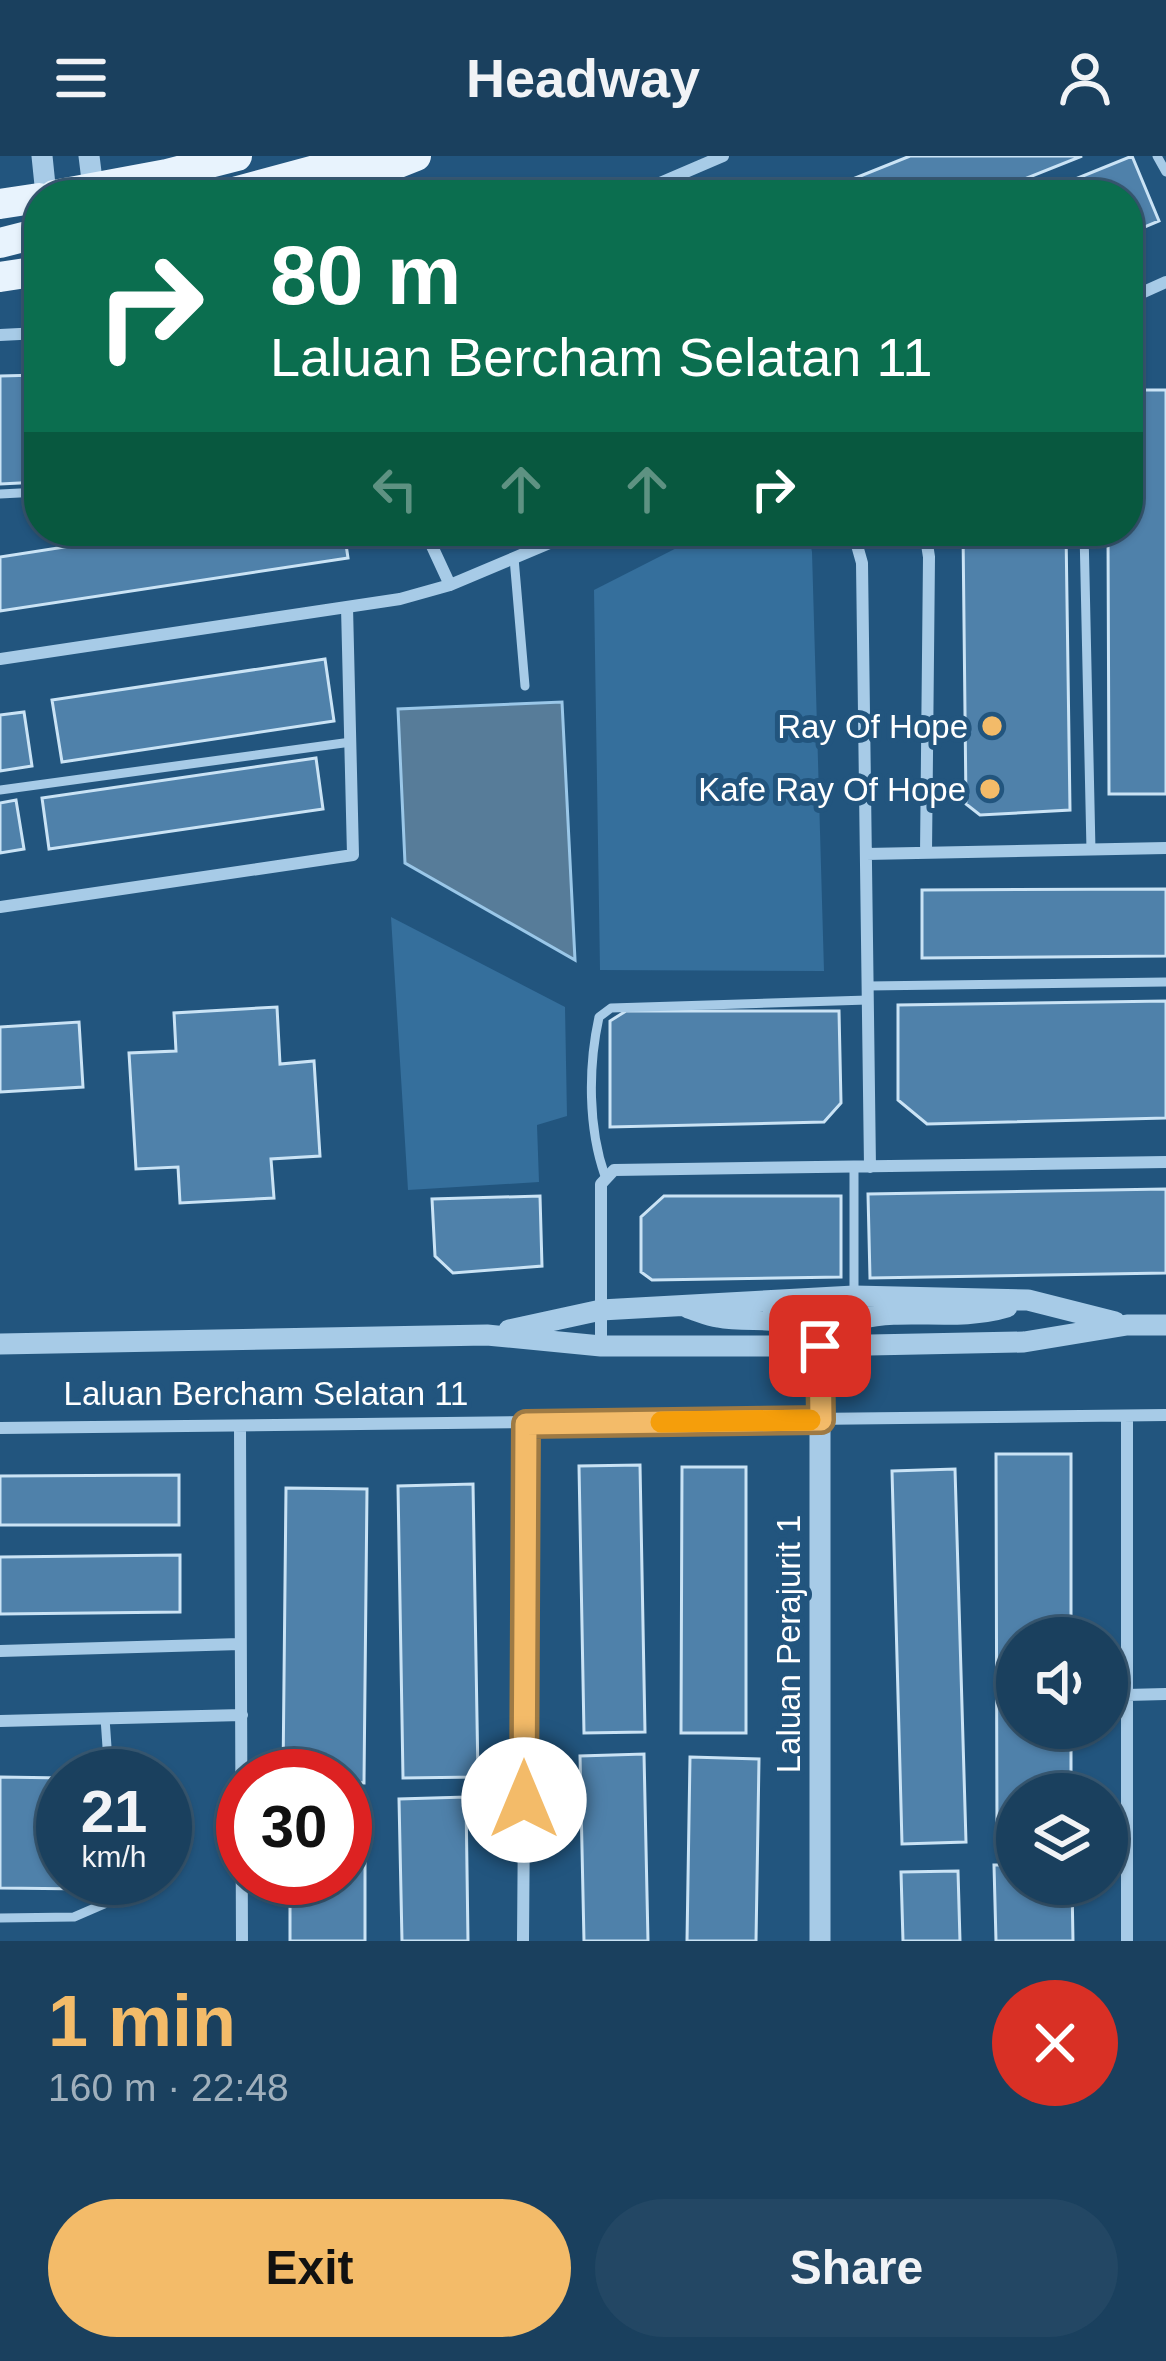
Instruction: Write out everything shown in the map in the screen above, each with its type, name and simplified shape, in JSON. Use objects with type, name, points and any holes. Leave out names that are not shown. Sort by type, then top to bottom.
[{"type":"main road","points":[[136,180],[237,156]]},
{"type":"main road","points":[[279,180],[368,156]]},
{"type":"main road","points":[[356,180],[416,156]]},
{"type":"street","points":[[667,180],[723,156]]},
{"type":"street","points":[[432,546],[450,585]]},
{"type":"street","points":[[0,658],[347,608],[450,585],[542,546]]},
{"type":"street","points":[[858,546],[862,563],[871,1167]]},
{"type":"street","points":[[926,853],[927,546]]},
{"type":"street","points":[[0,907],[352,855],[347,608]]},
{"type":"street","points":[[866,854],[1166,848]]},
{"type":"street","points":[[601,1346],[601,1184],[614,1170],[1166,1162]]},
{"type":"street","points":[[487,1335],[601,1310],[854,1295],[1028,1300],[1127,1325]]},
{"type":"street","points":[[820,1346],[836,1331],[863,1318],[980,1315],[1028,1300]]},
{"type":"street","points":[[676,1304],[719,1318],[794,1323],[810,1331],[820,1346]]},
{"type":"street","points":[[487,1335],[601,1346],[820,1346],[1024,1342],[1127,1325],[1166,1325]]},
{"type":"street","name":"Laluan Bercham Selatan 11","points":[[0,1344],[487,1335]]},
{"type":"street","name":"Laluan Perajurit 1","points":[[820,1346],[820,1941]]},
{"type":"street","name":"Laluan Bercham Selatan 11","points":[[0,1428],[1166,1415]]},
{"type":"street","points":[[1126,1617],[1127,1416]]},
{"type":"street","points":[[523,1941],[526,1424]]},
{"type":"street","points":[[241,1427],[242,1941]]},
{"type":"street","points":[[0,1651],[240,1644]]},
{"type":"street","points":[[1128,1695],[1166,1694]]},
{"type":"street","points":[[0,1721],[242,1715]]},
{"type":"street","points":[[1126,1749],[1127,1941]]},
{"type":"lane","points":[[1157,156],[1166,172]]},
{"type":"lane","points":[[1084,546],[1090,850]]},
{"type":"lane","points":[[514,558],[525,686]]},
{"type":"lane","points":[[0,790],[352,742]]},
{"type":"lane","points":[[605,1176],[594,1145],[593,1044],[599,1017],[611,1008],[1166,982]]},
{"type":"lane","points":[[854,1167],[854,1295]]},
{"type":"lane","points":[[105,1718],[107,1749]]},
{"type":"lane","points":[[0,1918],[74,1917],[102,1905]]},
{"type":"shaded area","points":[[681,546],[811,546],[824,971],[600,970],[594,590]]},
{"type":"shaded area","points":[[562,702],[575,960],[405,863],[398,709]]},
{"type":"shaded area","points":[[391,917],[565,1007],[567,1116],[537,1125],[539,1182],[408,1190]]},
{"type":"building","points":[[910,156],[1082,156],[1022,180],[850,180]]},
{"type":"building","points":[[1132,156],[1142,180],[1073,180]]},
{"type":"building","points":[[1143,182],[1159,221],[1143,228]]},
{"type":"building","points":[[24,375],[24,483],[0,484],[0,376]]},
{"type":"building","points":[[1143,390],[1166,390],[1166,794],[1109,794],[1108,546],[1143,546]]},
{"type":"building","points":[[71,546],[346,546],[348,558],[0,611],[0,557]]},
{"type":"building","points":[[963,546],[1066,546],[1070,810],[980,815],[966,804]]},
{"type":"building","points":[[325,659],[334,721],[62,762],[52,700]]},
{"type":"building","points":[[24,712],[32,766],[0,771],[0,715]]},
{"type":"building","points":[[316,758],[323,809],[49,849],[42,798]]},
{"type":"building","points":[[16,800],[24,849],[0,853],[0,803]]},
{"type":"building","points":[[1166,889],[1166,956],[922,958],[922,890]]},
{"type":"building","points":[[1166,1001],[1166,1118],[927,1124],[898,1100],[898,1005]]},
{"type":"building","points":[[277,1007],[280,1064],[314,1061],[320,1156],[271,1159],[274,1198],[180,1203],[178,1167],[136,1169],[129,1053],[176,1051],[174,1013]]},
{"type":"building","points":[[626,1011],[839,1011],[841,1103],[824,1122],[610,1127],[610,1021]]},
{"type":"building","points":[[79,1022],[83,1087],[0,1092],[0,1027]]},
{"type":"building","points":[[1166,1189],[1166,1273],[870,1278],[868,1194]]},
{"type":"building","points":[[540,1196],[542,1266],[453,1273],[435,1256],[432,1199]]},
{"type":"building","points":[[664,1196],[841,1196],[841,1277],[652,1280],[641,1272],[641,1217]]},
{"type":"building","points":[[996,1454],[1071,1454],[1071,1617],[996,1617]]},
{"type":"building","points":[[640,1465],[645,1732],[584,1733],[579,1466]]},
{"type":"building","points":[[682,1467],[746,1467],[746,1733],[681,1733]]},
{"type":"building","points":[[955,1469],[966,1842],[902,1844],[892,1471]]},
{"type":"building","points":[[179,1475],[179,1525],[0,1525],[0,1476]]},
{"type":"building","points":[[473,1484],[478,1777],[403,1778],[398,1486]]},
{"type":"building","points":[[286,1488],[367,1489],[364,1749],[283,1749]]},
{"type":"building","points":[[180,1555],[180,1612],[0,1614],[0,1557]]},
{"type":"building","points":[[997,1749],[1071,1749],[1071,1773],[997,1773]]},
{"type":"building","points":[[644,1754],[648,1941],[584,1941],[580,1756]]},
{"type":"building","points":[[690,1757],[759,1759],[756,1941],[687,1941]]},
{"type":"building","points":[[0,1777],[36,1778],[36,1888],[0,1888]]},
{"type":"building","points":[[466,1797],[468,1941],[402,1941],[399,1799]]},
{"type":"building","points":[[994,1865],[996,1905],[1072,1905],[1073,1941],[996,1941]]},
{"type":"building","points":[[958,1871],[960,1941],[903,1941],[901,1872]]},
{"type":"building","points":[[290,1905],[365,1905],[365,1941],[290,1941]]},
{"type":"slow traffic","points":[[661,1422],[810,1420]]},
{"type":"place","name":"Ray Of Hope","points":[[992,726]]},
{"type":"place","name":"Kafe Ray Of Hope","points":[[990,789]]},
{"type":"route","points":[[524,1800],[526,1424],[821,1420],[820,1346]]}]
